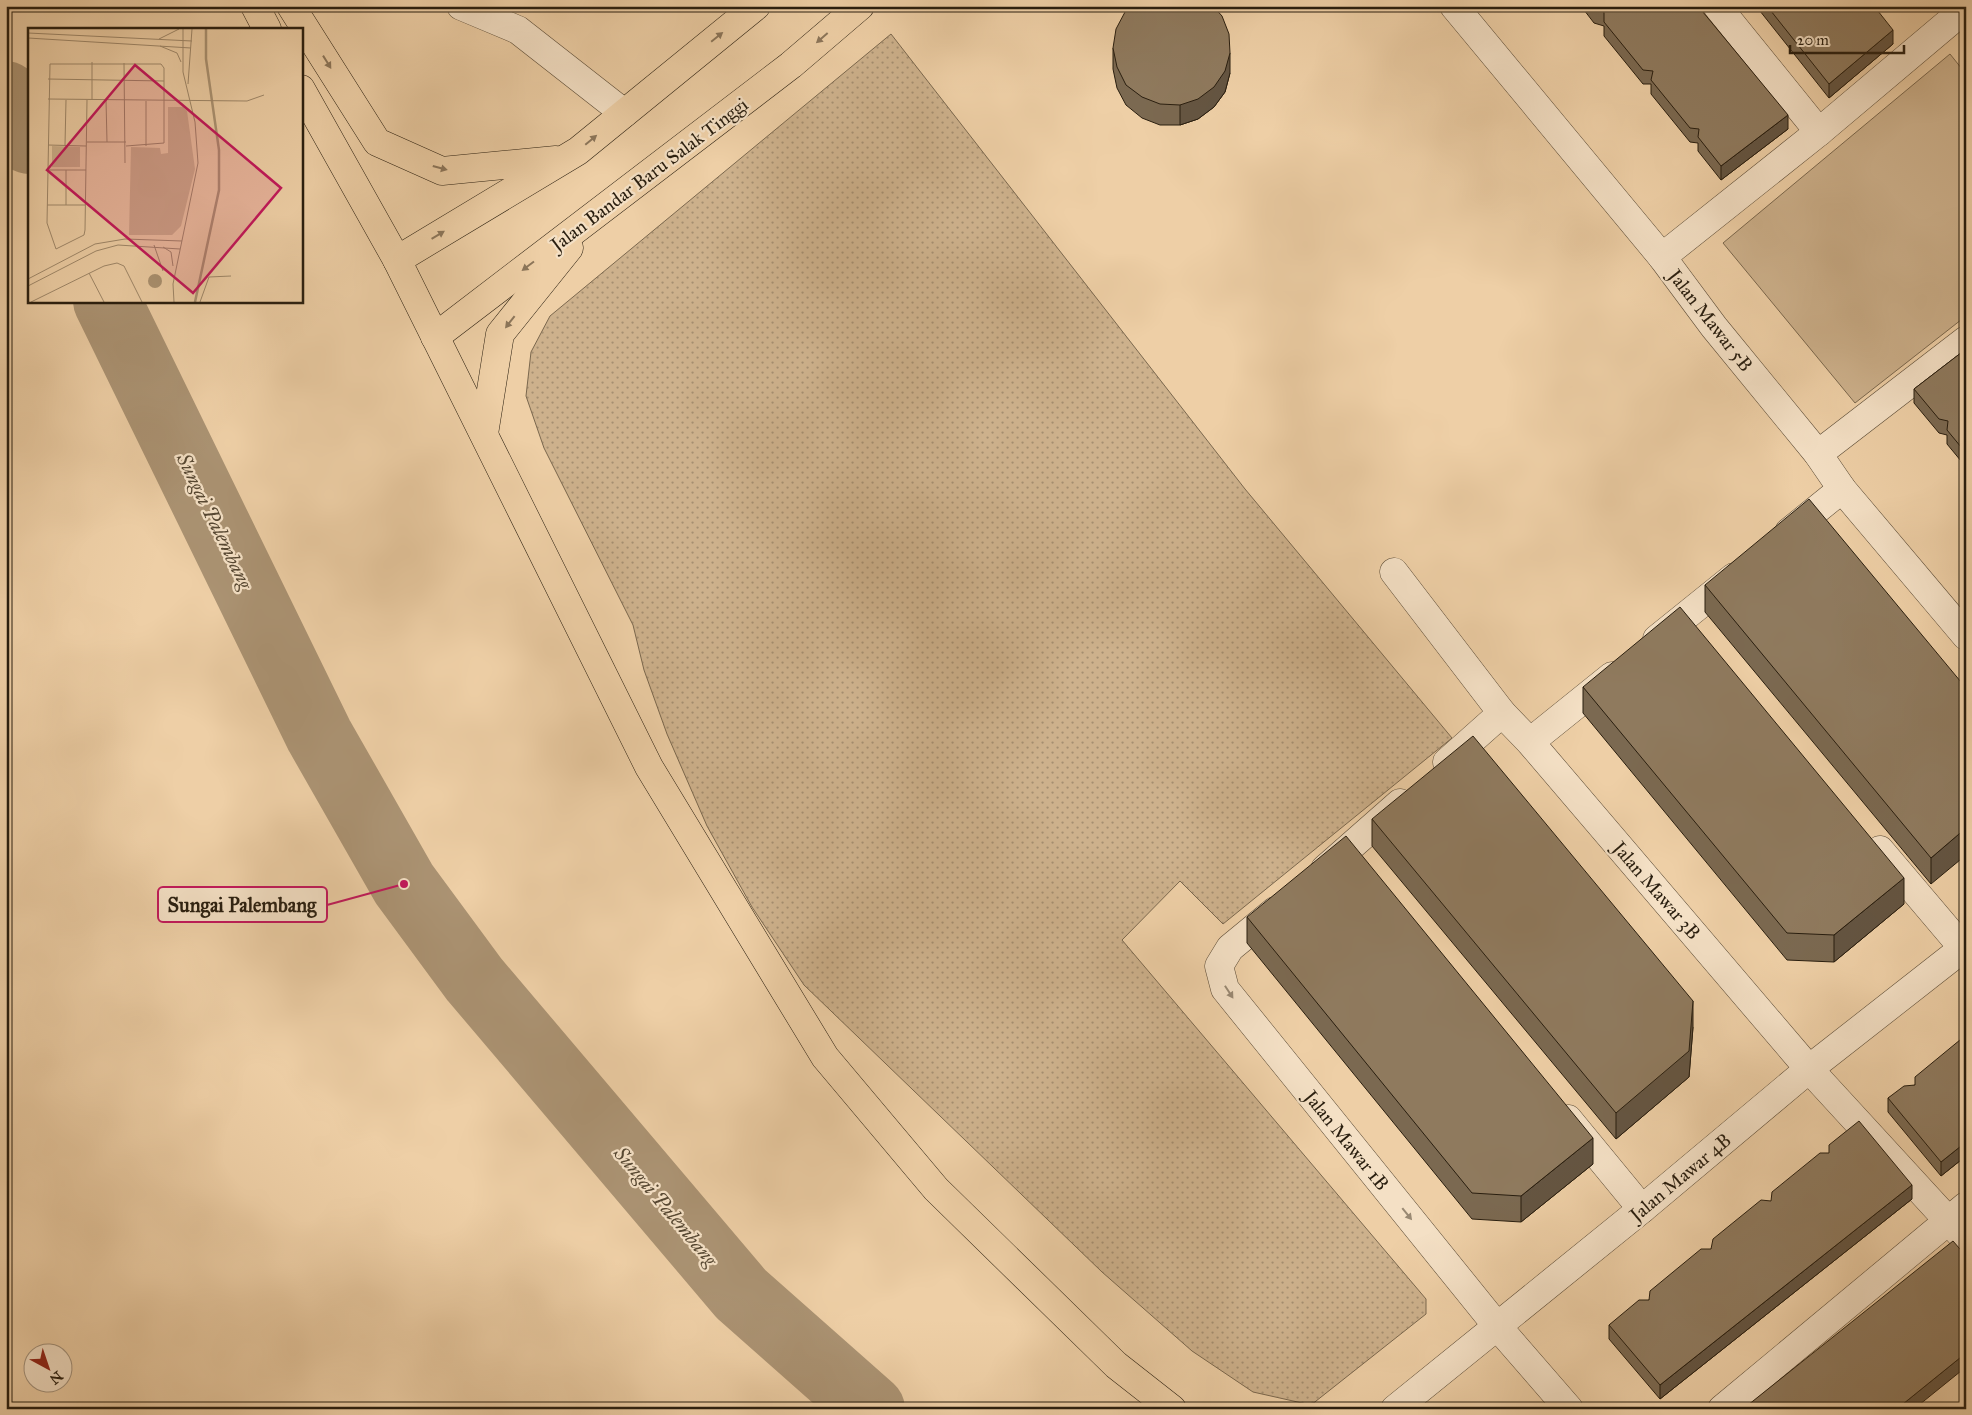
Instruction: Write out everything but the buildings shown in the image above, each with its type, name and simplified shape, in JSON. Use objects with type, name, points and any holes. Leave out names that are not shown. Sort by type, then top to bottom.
[{"type":"main road","points":[[255,6],[266,28]]},
{"type":"main road","points":[[291,6],[377,142],[442,171],[564,160]]},
{"type":"main road","points":[[397,260],[578,151],[756,6]]},
{"type":"main road","name":"Jalan Bandar Baru Salak Tinggi","points":[[435,337],[791,65],[860,6]]},
{"type":"main road","points":[[302,91],[397,260],[649,767],[825,1057],[936,1189],[1116,1365],[1172,1409]]},
{"type":"main road","points":[[484,434],[500,334],[594,215]]},
{"type":"street","points":[[461,6],[518,30],[624,113]]},
{"type":"street","name":"Jalan Mawar 5B","points":[[1454,6],[1662,257],[1714,327],[1818,454],[1842,489],[1966,636]]},
{"type":"street","points":[[1717,6],[1819,132]]},
{"type":"street","points":[[1662,257],[1819,132],[1965,7]]},
{"type":"street","points":[[1818,454],[1966,340]]},
{"type":"street","points":[[1530,742],[1634,658],[1690,626],[1759,556],[1842,489]]},
{"type":"street","name":"Jalan Mawar 3B","points":[[1394,572],[1502,713],[1530,742],[1809,1069],[1960,1222]]},
{"type":"street","name":"Jalan Mawar 1B","points":[[1502,713],[1424,782],[1353,858],[1299,890],[1230,948],[1219,966],[1225,989],[1497,1326],[1569,1409]]},
{"type":"street","points":[[1862,828],[1964,947]]},
{"type":"street","name":"Jalan Mawar 4B","points":[[1396,1409],[1809,1069],[1964,947]]},
{"type":"street","points":[[1554,1102],[1642,1208]]},
{"type":"street","points":[[1722,1409],[1960,1222]]},
{"type":"shaded area","points":[[891,34],[1245,489],[1452,738],[1223,924],[1180,881],[1122,940],[1426,1299],[1426,1314],[1311,1405],[1253,1392],[1192,1351],[1102,1272],[804,985],[752,907],[707,826],[667,734],[644,670],[633,625],[544,448],[526,396],[531,352],[550,316]]},
{"type":"shaded area","points":[[1950,54],[1966,74],[1966,316],[1855,403],[1723,243]]},
{"type":"waterway","name":"Sungai Palembang","points":[[6,95],[28,138]]},
{"type":"waterway","name":"Sungai Palembang","points":[[107,302],[319,735],[404,884],[474,979],[741,1294],[871,1409]]},
{"type":"place","name":"Sungai Palembang","points":[[404,884]]}]
